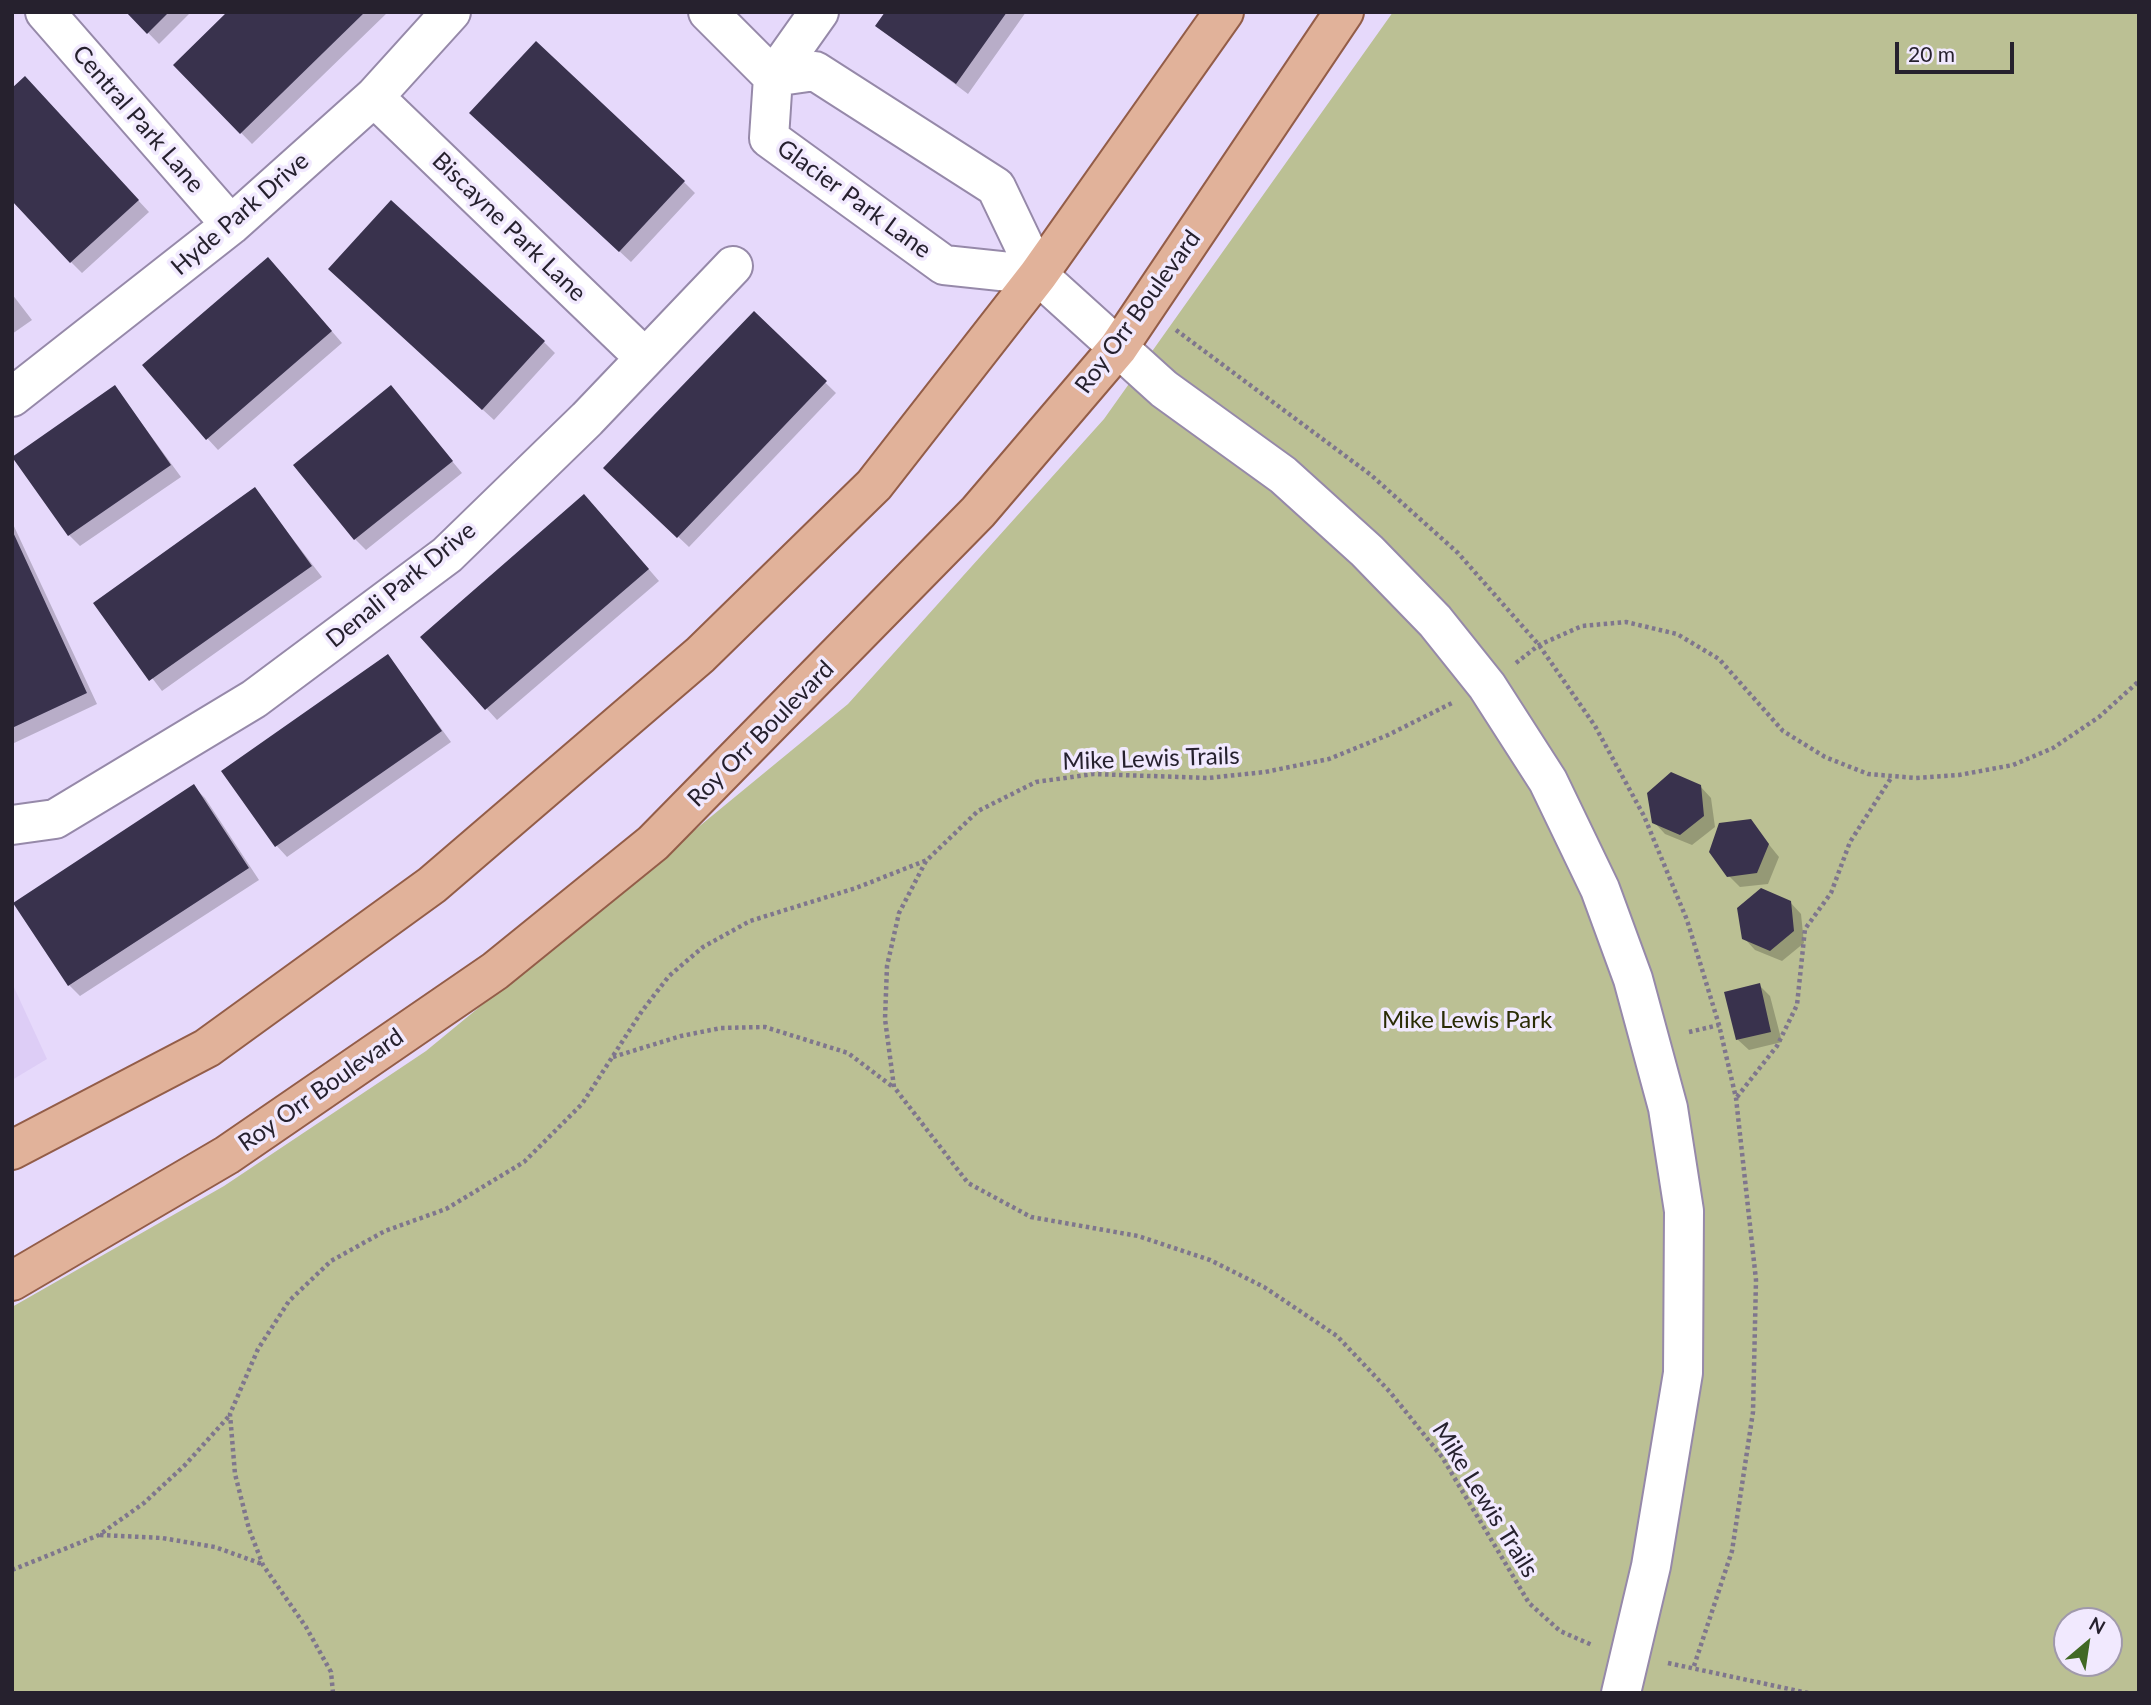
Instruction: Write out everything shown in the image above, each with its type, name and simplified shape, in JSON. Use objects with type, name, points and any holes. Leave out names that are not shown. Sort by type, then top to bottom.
[{"type":"main road","points":[[12,1150],[206,1048],[432,885],[700,655],[874,485],[1038,275],[1224,12]]},
{"type":"main road","name":"Roy Orr Boulevard","points":[[12,1281],[227,1155],[495,971],[653,843],[978,512],[1118,348],[1344,12]]},
{"type":"street","name":"Central Park Lane","points":[[45,12],[231,225]]},
{"type":"street","name":"Hyde Park Drive","points":[[12,397],[231,225],[374,97],[451,12]]},
{"type":"street","points":[[708,12],[773,77]]},
{"type":"street","points":[[773,77],[820,12]]},
{"type":"street","points":[[773,77],[815,71],[996,187],[1038,275],[1164,389],[1283,475],[1367,551],[1435,621],[1487,686],[1548,780],[1600,889],[1633,979],[1668,1108],[1684,1211],[1683,1373],[1662,1512],[1621,1693]]},
{"type":"street","name":"Glacier Park Lane","points":[[773,77],[769,138],[944,265],[1038,275]]},
{"type":"street","name":"Biscayne Park Lane","points":[[374,97],[645,358]]},
{"type":"street","name":"Denali Park Drive","points":[[12,825],[55,819],[254,699],[447,555],[645,358],[733,266]]},
{"type":"path","points":[[1118,348],[1175,329],[1371,475],[1458,553],[1539,645]]},
{"type":"path","name":"Mike Lewis Trails","points":[[894,1087],[885,1019],[887,966],[899,913],[926,860],[978,811],[1036,782],[1093,774],[1208,778],[1265,772],[1329,759],[1388,736],[1487,686],[1539,645],[1582,626],[1626,622],[1677,634],[1718,659],[1783,731],[1825,757],[1868,774],[1891,778],[1959,775],[2013,765],[2053,748],[2099,717],[2136,687],[2139,681]]},
{"type":"path","points":[[1736,1098],[1777,1046],[1797,1005],[1805,929],[1831,892],[1850,842],[1891,778]]},
{"type":"path","name":"Mike Lewis Trails","points":[[12,1570],[99,1535],[144,1503],[185,1465],[230,1414],[258,1349],[289,1301],[331,1261],[385,1231],[446,1209],[524,1162],[582,1104],[642,1011],[669,976],[703,947],[750,921],[856,888],[926,860]]},
{"type":"path","name":"Mike Lewis Trails","points":[[612,1058],[681,1035],[721,1028],[765,1027],[848,1053],[894,1087],[968,1183],[1031,1217],[1138,1236],[1210,1260],[1264,1287],[1337,1336],[1390,1392],[1442,1457],[1529,1603],[1560,1631],[1588,1644],[1808,1693]]},
{"type":"path","name":"Mike Lewis Trails","points":[[230,1414],[235,1474],[248,1529],[263,1565],[306,1627],[331,1672],[334,1693]]},
{"type":"path","name":"Mike Lewis Trails","points":[[99,1535],[162,1538],[215,1546],[263,1565]]},
{"type":"shaded area","points":[[12,983],[47,1059],[12,1080]]},
{"type":"green space","name":"Mike Lewis Park","points":[[1393,12],[2139,12],[2139,1693],[12,1693],[12,1307],[224,1186],[426,1051],[848,704],[1104,419]]},
{"type":"building","points":[[126,12],[169,12],[147,34]]},
{"type":"building","points":[[227,12],[365,12],[240,134],[173,65]]},
{"type":"building","points":[[885,12],[1007,12],[956,84],[875,26]]},
{"type":"building","points":[[536,41],[685,181],[619,252],[469,113]]},
{"type":"building","points":[[25,76],[139,200],[70,263],[12,201],[12,88]]},
{"type":"building","points":[[391,200],[545,341],[482,410],[328,269]]},
{"type":"building","points":[[268,257],[332,331],[206,440],[142,365]]},
{"type":"building","points":[[754,311],[827,381],[677,538],[603,468]]},
{"type":"building","points":[[115,385],[171,465],[68,536],[12,457]]},
{"type":"building","points":[[391,385],[453,461],[354,540],[293,465]]},
{"type":"building","points":[[255,487],[312,566],[149,681],[93,603]]},
{"type":"building","points":[[584,494],[649,569],[485,710],[420,637]]},
{"type":"building","points":[[12,530],[87,693],[12,728]]},
{"type":"building","points":[[388,654],[442,731],[275,847],[221,771]]},
{"type":"building","points":[[1671,772],[1701,785],[1704,816],[1680,835],[1652,823],[1647,793]]},
{"type":"building","points":[[194,784],[249,868],[68,986],[13,903]]},
{"type":"building","points":[[1751,819],[1769,844],[1757,873],[1727,877],[1709,852],[1719,823]]},
{"type":"building","points":[[1761,888],[1791,901],[1794,931],[1770,951],[1742,939],[1737,908]]},
{"type":"building","points":[[1760,983],[1771,1032],[1736,1040],[1724,992]]}]
